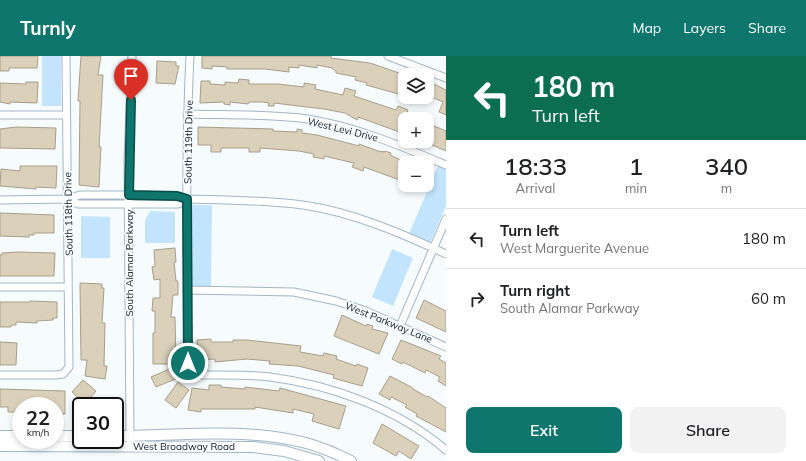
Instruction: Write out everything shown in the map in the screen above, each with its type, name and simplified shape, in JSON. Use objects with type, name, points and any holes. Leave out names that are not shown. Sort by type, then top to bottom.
[{"type":"main road","name":"West Broadway Road","points":[[0,446],[130,441],[229,434],[266,436],[306,443],[351,461]]},
{"type":"main road","points":[[0,436],[12,436]]},
{"type":"main road","name":"West Broadway Road","points":[[124,439],[130,441],[253,447],[284,451],[319,461]]},
{"type":"street","name":"South 118th Drive","points":[[0,375],[56,375],[66,372],[69,367],[66,56]]},
{"type":"street","name":"South Alamar Parkway","points":[[130,441],[129,195],[132,56]]},
{"type":"street","name":"South 119th Drive","points":[[190,56],[187,114],[188,363],[190,371],[196,375],[268,377],[302,382],[340,393],[408,423],[446,450]]},
{"type":"street","points":[[388,56],[446,78]]},
{"type":"street","name":"West Levi Drive","points":[[187,114],[300,118],[338,126],[380,138],[446,165]]},
{"type":"street","points":[[0,115],[66,115]]},
{"type":"street","points":[[0,200],[67,199],[80,196],[129,195],[177,196],[187,199],[270,202],[303,205],[334,211],[368,221],[446,254]]},
{"type":"street","points":[[67,199],[78,204],[178,204],[187,199]]},
{"type":"street","points":[[400,326],[446,219]]},
{"type":"street","points":[[0,288],[68,287]]},
{"type":"street","name":"West Parkway Lane","points":[[188,290],[294,292],[336,301],[400,326],[446,347]]},
{"type":"shaded area","points":[[42,56],[61,56],[61,106],[42,106]]},
{"type":"shaded area","points":[[438,166],[446,169],[446,206],[430,243],[409,234],[427,192],[434,192],[434,175]]},
{"type":"shaded area","points":[[191,205],[212,205],[211,286],[192,286]]},
{"type":"shaded area","points":[[150,211],[175,212],[175,243],[145,243],[145,220]]},
{"type":"shaded area","points":[[81,216],[110,217],[110,258],[81,258]]},
{"type":"shaded area","points":[[392,249],[413,258],[393,306],[372,297]]},
{"type":"building","points":[[0,56],[38,56],[37,68],[9,68],[9,71],[0,71]]},
{"type":"building","points":[[81,56],[101,56],[98,75],[103,75],[99,147],[101,147],[99,187],[79,185],[80,101],[78,101]]},
{"type":"building","points":[[202,56],[331,56],[331,58],[370,63],[398,73],[398,94],[366,85],[367,83],[355,80],[356,77],[336,73],[336,71],[332,68],[317,65],[317,68],[299,65],[299,68],[289,67],[289,72],[265,69],[227,69],[227,67],[212,66],[212,69],[202,68]]},
{"type":"building","points":[[157,61],[176,62],[176,66],[179,66],[175,84],[156,83]]},
{"type":"building","points":[[239,79],[249,80],[249,84],[278,84],[304,87],[304,83],[316,85],[315,89],[343,95],[345,88],[356,91],[354,96],[396,110],[398,106],[408,110],[407,112],[398,112],[398,131],[358,117],[357,120],[345,113],[324,109],[274,103],[274,106],[268,106],[269,103],[263,102],[249,102],[248,104],[230,102],[230,105],[224,104],[224,102],[200,103],[201,81],[210,81],[210,84],[225,85],[225,82],[238,83]]},
{"type":"building","points":[[26,82],[38,82],[37,103],[10,102],[10,104],[0,102],[0,83],[26,84]]},
{"type":"building","points":[[434,84],[446,90],[446,115],[439,112],[443,102],[434,98]]},
{"type":"building","points":[[434,126],[446,131],[446,151],[434,146]]},
{"type":"building","points":[[16,127],[56,128],[55,149],[0,148],[0,129]]},
{"type":"building","points":[[198,127],[273,129],[273,131],[297,132],[297,129],[302,130],[302,133],[317,135],[359,146],[359,144],[378,151],[391,153],[390,155],[398,159],[398,179],[364,167],[363,171],[352,167],[354,163],[324,156],[324,159],[313,157],[314,154],[299,151],[260,148],[260,152],[249,152],[249,148],[221,148],[221,152],[211,152],[211,145],[198,145]]},
{"type":"building","points":[[20,166],[57,166],[56,188],[36,187],[36,189],[0,186],[1,169],[20,171]]},
{"type":"building","points":[[0,213],[54,215],[54,233],[34,233],[34,235],[29,235],[29,237],[0,236]]},
{"type":"building","points":[[175,248],[176,262],[174,262],[176,281],[178,281],[178,295],[173,295],[171,317],[175,317],[176,364],[153,364],[155,311],[152,311],[153,298],[160,298],[160,279],[154,280],[152,267],[155,266],[154,250]]},
{"type":"building","points":[[2,253],[55,253],[54,276],[0,276],[0,255],[2,255]]},
{"type":"building","points":[[80,283],[102,284],[102,288],[104,288],[102,323],[105,323],[104,366],[107,366],[105,379],[85,376],[87,360],[81,360]]},
{"type":"building","points":[[424,300],[446,311],[446,332],[416,318]]},
{"type":"building","points":[[0,302],[57,302],[57,318],[53,318],[53,320],[37,321],[37,323],[16,322],[16,325],[11,325],[11,327],[0,327]]},
{"type":"building","points":[[342,315],[366,326],[367,324],[373,326],[372,329],[388,333],[379,354],[334,336]]},
{"type":"building","points":[[211,339],[211,342],[233,342],[233,340],[247,340],[301,346],[300,352],[323,356],[324,353],[337,356],[336,359],[356,366],[357,364],[368,368],[362,386],[333,378],[334,375],[298,366],[269,364],[270,361],[247,359],[215,362],[215,359],[198,360],[197,340]]},
{"type":"building","points":[[401,340],[441,356],[439,359],[446,363],[446,386],[438,381],[440,377],[426,370],[425,373],[403,362],[402,364],[392,359]]},
{"type":"building","points":[[0,342],[17,343],[16,365],[0,365]]},
{"type":"building","points":[[174,367],[178,378],[156,387],[151,377]]},
{"type":"building","points":[[390,376],[427,397],[428,396],[446,408],[446,432],[416,416],[417,414],[405,407],[407,405],[391,397],[390,400],[379,394]]},
{"type":"building","points":[[83,380],[96,391],[91,397],[77,397],[72,392]]},
{"type":"building","points":[[178,382],[189,390],[176,408],[165,400]]},
{"type":"building","points":[[209,385],[279,391],[280,388],[346,406],[339,429],[312,421],[314,414],[293,409],[293,413],[255,407],[255,409],[201,409],[201,412],[188,410],[192,388],[209,390]]},
{"type":"building","points":[[0,389],[65,391],[65,414],[64,397],[12,397],[12,412],[8,412],[8,407],[0,407]]},
{"type":"building","points":[[382,424],[419,446],[411,459],[399,451],[396,456],[373,443]]},
{"type":"route","points":[[131,100],[128,160],[129,195],[177,196],[187,199],[188,363]]}]
